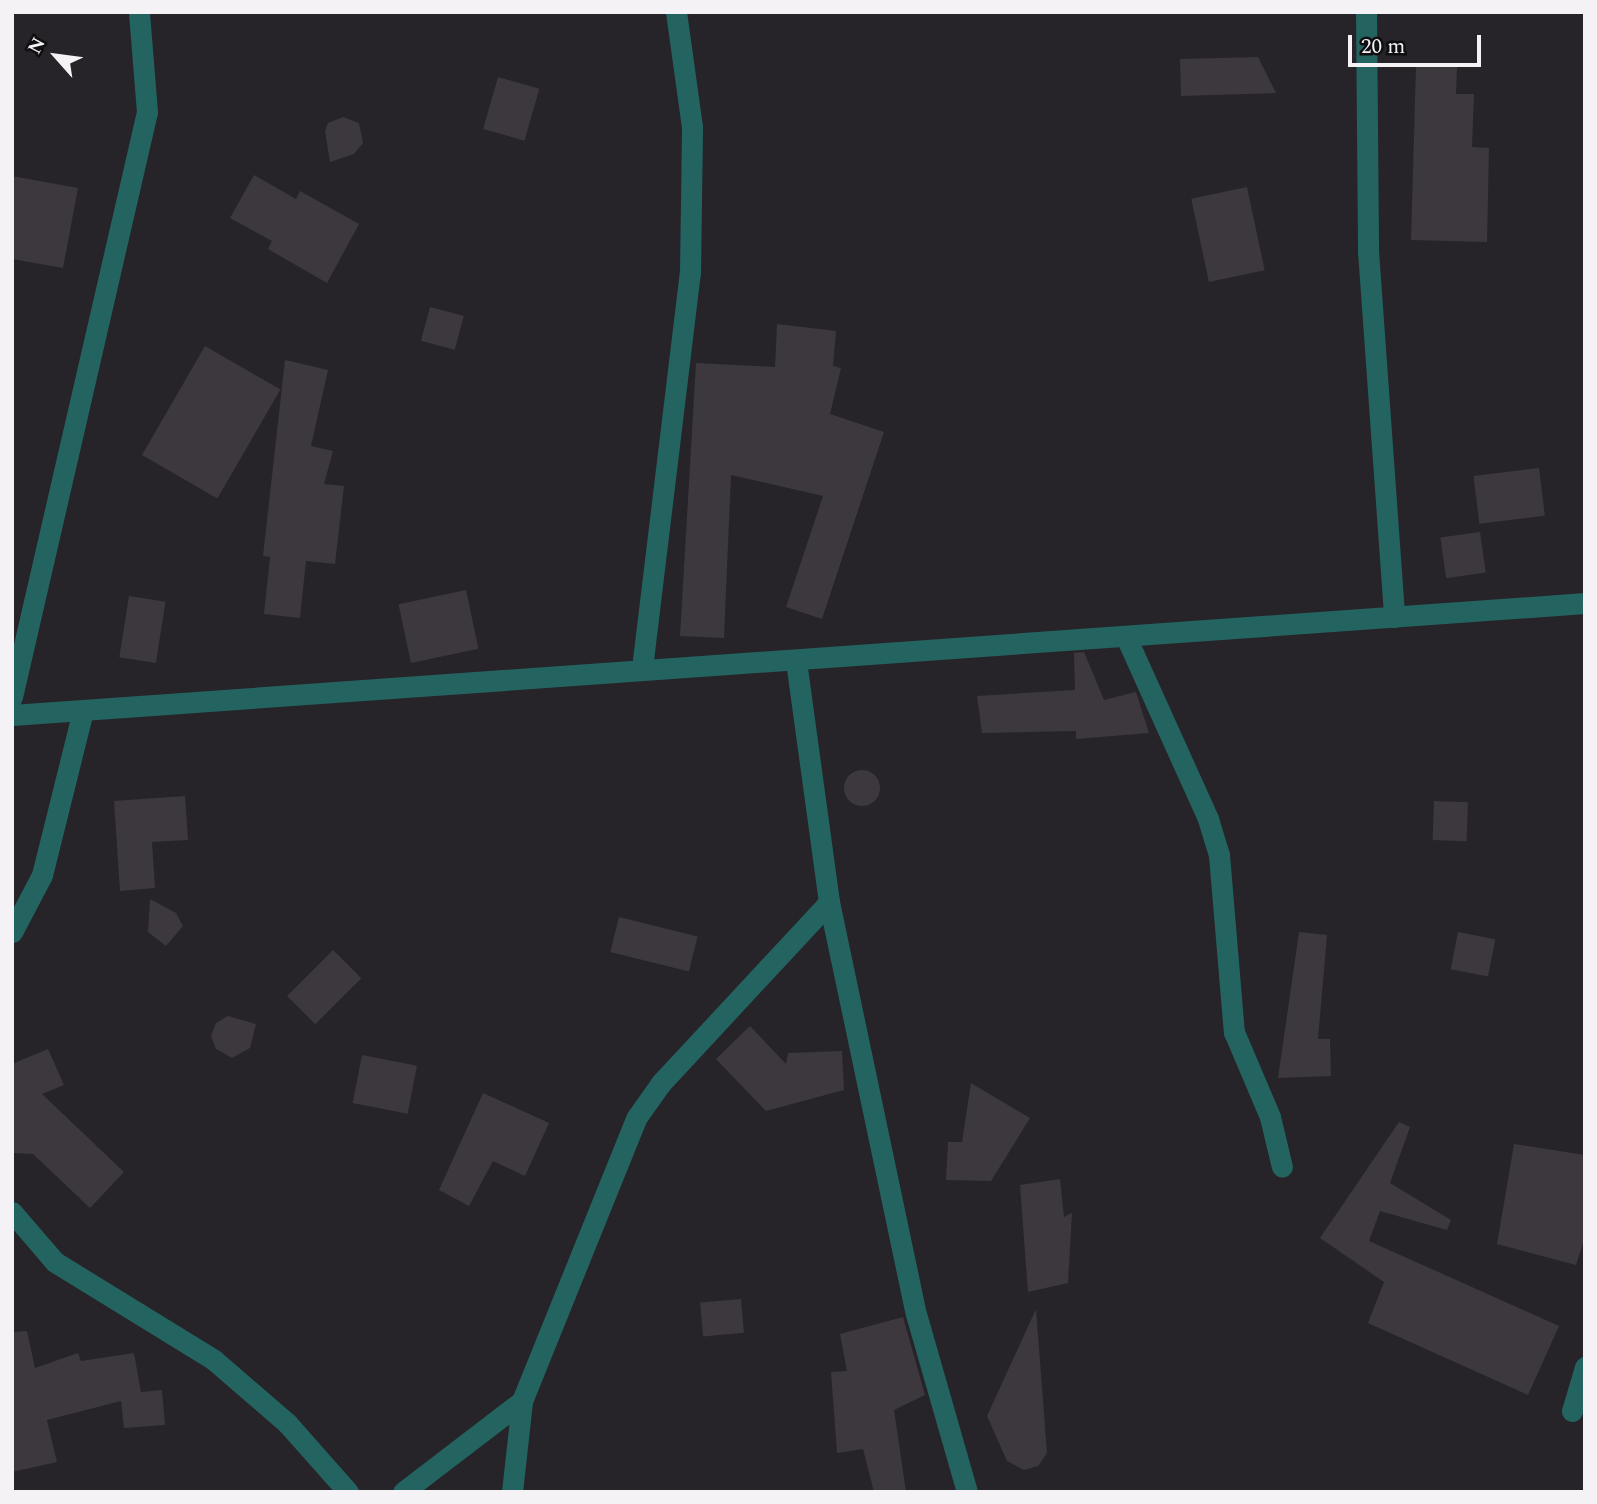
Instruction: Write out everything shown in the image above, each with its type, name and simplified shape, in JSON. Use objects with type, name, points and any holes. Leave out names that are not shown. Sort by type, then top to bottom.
[{"type":"street","points":[[12,697],[147,112],[139,12]]},
{"type":"street","points":[[642,668],[690,273],[692,127],[676,12]]},
{"type":"street","points":[[1366,12],[1368,251],[1394,617]]},
{"type":"street","points":[[12,715],[82,714],[642,668],[796,662],[1585,603]]},
{"type":"street","points":[[1126,637],[1208,819],[1219,855],[1234,1032],[1269,1117],[1282,1167]]},
{"type":"street","points":[[796,662],[829,902],[916,1314],[967,1492]]},
{"type":"street","points":[[12,932],[42,875],[82,714]]},
{"type":"street","points":[[512,1492],[522,1401],[637,1117],[661,1083],[829,902]]},
{"type":"street","points":[[12,1212],[55,1262],[214,1360],[287,1423],[348,1492]]},
{"type":"street","points":[[1572,1411],[1585,1367]]},
{"type":"street","points":[[403,1492],[522,1401]]},
{"type":"building","points":[[1258,57],[1276,93],[1181,96],[1180,59]]},
{"type":"building","points":[[1416,65],[1457,66],[1456,94],[1474,94],[1472,147],[1489,148],[1487,242],[1411,240]]},
{"type":"building","points":[[498,77],[539,89],[524,141],[483,129]]},
{"type":"building","points":[[343,117],[359,123],[363,143],[354,154],[330,162],[325,131],[328,123]]},
{"type":"building","points":[[254,175],[296,199],[300,191],[359,224],[327,283],[268,249],[272,241],[230,218]]},
{"type":"building","points":[[12,176],[78,188],[63,268],[12,259]]},
{"type":"building","points":[[1247,187],[1265,270],[1209,282],[1191,199]]},
{"type":"building","points":[[430,307],[464,316],[455,350],[421,341]]},
{"type":"building","points":[[777,324],[836,331],[833,366],[841,368],[830,414],[884,432],[822,619],[786,607],[823,496],[731,475],[724,638],[680,636],[696,363],[775,367]]},
{"type":"building","points":[[205,346],[280,390],[217,499],[142,455]]},
{"type":"building","points":[[285,360],[328,370],[311,446],[333,451],[324,484],[344,486],[335,564],[306,561],[300,618],[264,614],[270,557],[263,556]]},
{"type":"building","points":[[1539,468],[1545,516],[1479,524],[1473,476]]},
{"type":"building","points":[[1480,532],[1486,573],[1446,578],[1440,538]]},
{"type":"building","points":[[466,590],[478,649],[411,663],[399,604]]},
{"type":"building","points":[[129,596],[166,602],[156,663],[119,657]]},
{"type":"building","points":[[1084,652],[1104,700],[1136,692],[1149,733],[1076,739],[1076,731],[982,733],[977,696],[1075,690],[1074,653]]},
{"type":"building","points":[[862,770],[875,775],[880,788],[875,801],[862,806],[849,801],[844,788],[849,775]]},
{"type":"building","points":[[185,796],[188,840],[152,842],[155,888],[120,891],[114,801]]},
{"type":"building","points":[[1434,801],[1468,802],[1467,841],[1433,840]]},
{"type":"building","points":[[150,899],[176,913],[183,926],[166,946],[148,932]]},
{"type":"building","points":[[619,917],[698,937],[689,972],[610,952]]},
{"type":"building","points":[[1299,932],[1327,935],[1318,1039],[1330,1039],[1331,1076],[1278,1078]]},
{"type":"building","points":[[1458,932],[1495,939],[1488,977],[1451,969]]},
{"type":"building","points":[[333,950],[361,978],[315,1024],[287,996]]},
{"type":"building","points":[[228,1016],[256,1024],[250,1048],[232,1058],[216,1049],[211,1036],[216,1023]]},
{"type":"building","points":[[750,1026],[786,1064],[788,1053],[842,1051],[844,1090],[766,1111],[716,1059]]},
{"type":"building","points":[[48,1049],[64,1085],[42,1094],[124,1172],[90,1208],[33,1154],[12,1153],[12,1064]]},
{"type":"building","points":[[362,1055],[417,1066],[408,1114],[353,1103]]},
{"type":"building","points":[[971,1083],[1030,1118],[991,1181],[946,1180],[948,1142],[962,1142]]},
{"type":"building","points":[[483,1093],[549,1123],[525,1176],[493,1161],[469,1206],[439,1190]]},
{"type":"building","points":[[1399,1122],[1410,1127],[1390,1183],[1451,1220],[1447,1230],[1380,1211],[1369,1241],[1559,1326],[1528,1395],[1368,1323],[1384,1282],[1320,1238]]},
{"type":"building","points":[[1514,1144],[1585,1155],[1585,1237],[1576,1265],[1497,1244]]},
{"type":"building","points":[[1060,1179],[1064,1217],[1072,1213],[1068,1283],[1028,1292],[1020,1185]]},
{"type":"building","points":[[741,1299],[744,1333],[703,1336],[700,1303]]},
{"type":"building","points":[[1036,1309],[1047,1453],[1038,1466],[1024,1470],[1007,1461],[987,1416]]},
{"type":"building","points":[[903,1317],[925,1395],[894,1410],[906,1492],[874,1492],[863,1449],[837,1453],[831,1372],[847,1371],[840,1334]]},
{"type":"building","points":[[27,1331],[35,1368],[78,1353],[81,1361],[134,1353],[141,1392],[162,1390],[165,1425],[124,1428],[121,1401],[47,1420],[57,1462],[12,1472],[12,1332]]}]
